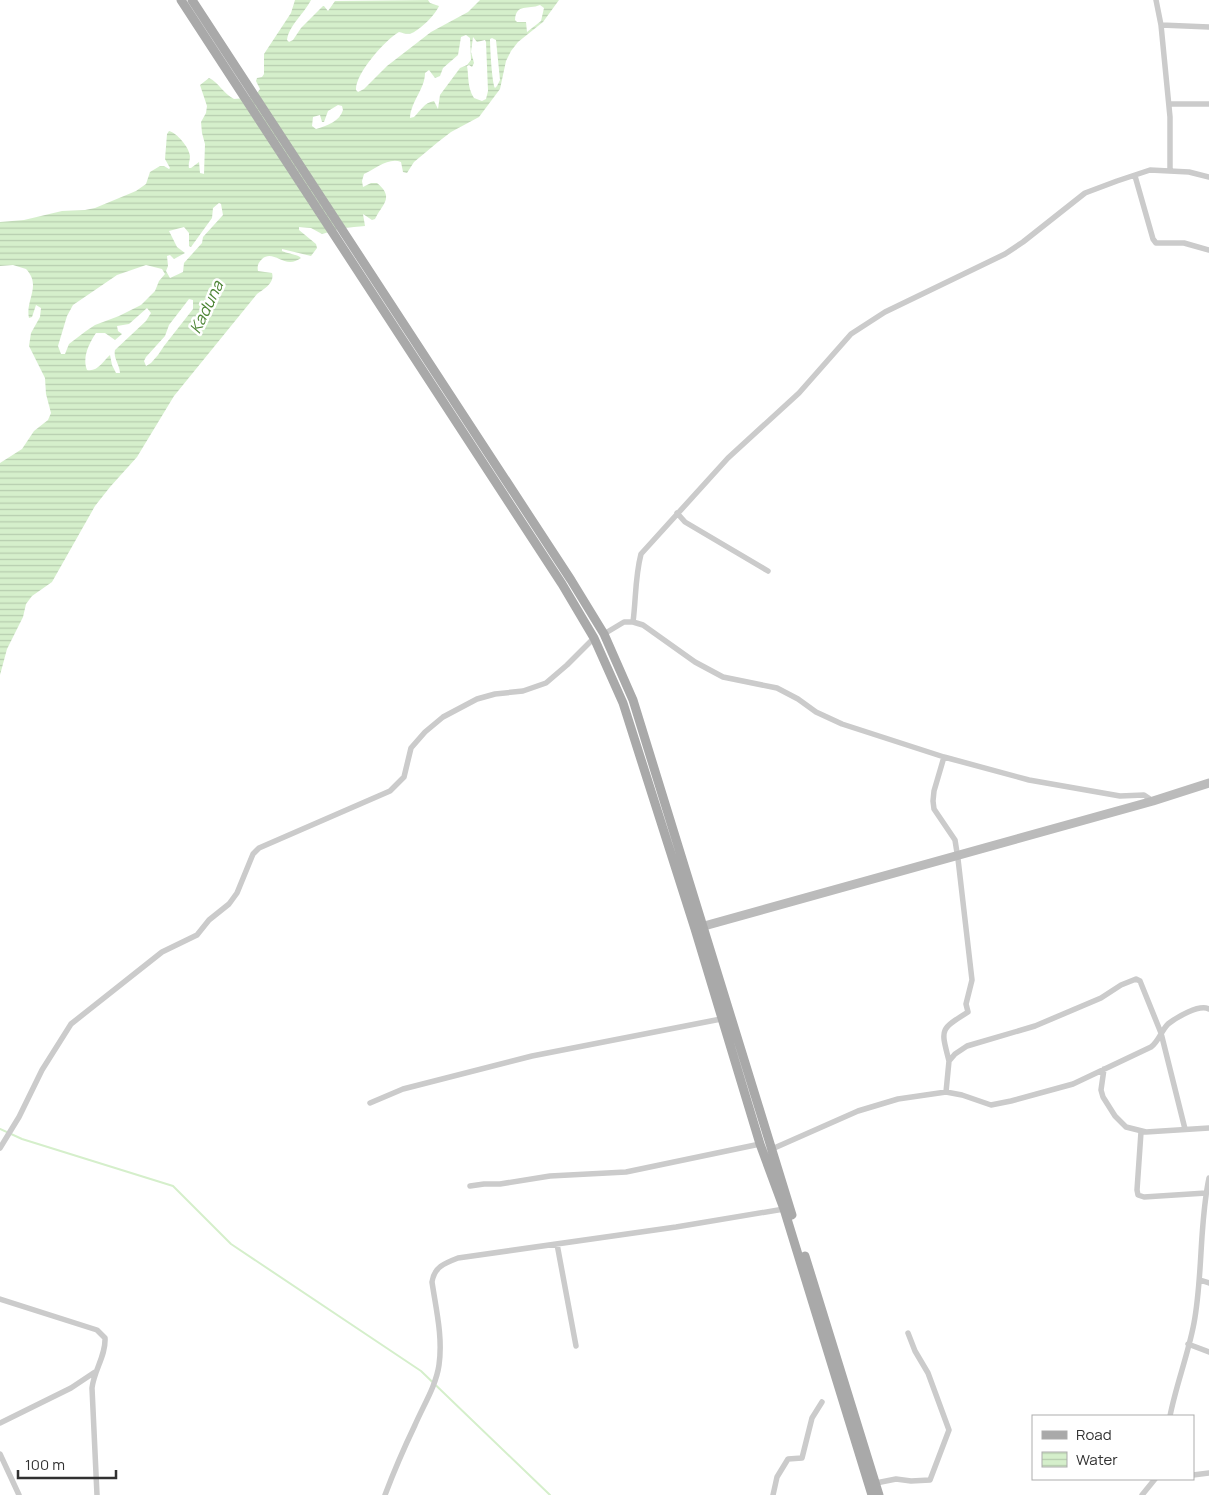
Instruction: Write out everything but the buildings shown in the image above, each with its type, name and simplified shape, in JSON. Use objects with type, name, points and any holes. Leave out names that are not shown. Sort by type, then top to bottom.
[{"type":"main road","points":[[181,0],[226,61],[346,244],[572,580],[604,634],[633,700],[699,928],[722,1019],[760,1144],[784,1210],[872,1495]]},
{"type":"main road","points":[[192,0],[226,61]]},
{"type":"main road","points":[[346,244],[562,584],[594,638],[623,702],[772,1149],[879,1495]]},
{"type":"main road","points":[[699,928],[1153,801],[1209,783]]},
{"type":"street","points":[[1156,0],[1169,104],[1170,170]]},
{"type":"street","points":[[1160,25],[1209,27]]},
{"type":"street","points":[[1169,104],[1209,104]]},
{"type":"street","points":[[633,622],[636,599],[636,572],[641,554],[728,458],[799,393],[851,334],[885,312],[1004,254],[1023,242],[1085,193],[1150,170],[1189,172],[1209,177]]},
{"type":"street","points":[[1134,176],[1153,239],[1156,243],[1184,243],[1209,250]]},
{"type":"street","points":[[677,513],[685,522],[768,571]]},
{"type":"street","points":[[604,634],[624,622],[643,625],[695,662],[723,677],[777,688],[798,698],[816,712],[842,724],[944,758],[1029,780],[1120,796],[1144,795],[1153,801]]},
{"type":"street","points":[[0,1148],[42,1070],[71,1024],[162,952],[197,935],[210,920],[229,904],[237,893],[253,854],[259,848],[390,791],[404,777],[411,748],[425,732],[443,717],[478,699],[495,694],[523,692],[546,683],[594,638]]},
{"type":"street","points":[[944,758],[934,791],[933,802],[934,809],[955,840],[972,980],[966,1004],[968,1012],[949,1024],[944,1030],[943,1038],[949,1062],[946,1092]]},
{"type":"street","points":[[949,1062],[955,1054],[967,1046],[1035,1026],[1100,998],[1132,979],[1140,981],[1160,1033],[1185,1129]]},
{"type":"street","points":[[772,1149],[858,1111],[898,1099],[946,1092],[962,1095],[990,1105],[1073,1084],[1151,1047],[1156,1043],[1160,1033],[1168,1024],[1196,1008],[1205,1007],[1209,1009]]},
{"type":"street","points":[[370,1103],[403,1089],[532,1056],[722,1019]]},
{"type":"street","points":[[1104,1069],[1101,1090],[1103,1098],[1115,1116],[1126,1127],[1141,1132],[1209,1128]]},
{"type":"street","points":[[1141,1132],[1138,1195],[1144,1197],[1206,1193]]},
{"type":"street","points":[[470,1186],[500,1184],[550,1176],[626,1172],[760,1144]]},
{"type":"street","points":[[1170,1415],[1175,1390],[1194,1323],[1206,1227],[1206,1193],[1209,1178]]},
{"type":"street","points":[[385,1495],[398,1460],[432,1388],[439,1366],[439,1331],[432,1282],[432,1275],[438,1267],[458,1258],[784,1210]]},
{"type":"street","points":[[557,1244],[576,1346]]},
{"type":"street","points":[[1200,1280],[1209,1283]]},
{"type":"street","points":[[0,1300],[97,1330],[105,1338],[105,1348],[95,1372],[92,1388],[97,1495]]},
{"type":"street","points":[[876,1484],[896,1479],[928,1482],[932,1477],[949,1434],[947,1423],[928,1373],[915,1351],[908,1333]]},
{"type":"street","points":[[1188,1344],[1209,1352]]},
{"type":"street","points":[[0,1423],[71,1388],[95,1372]]},
{"type":"street","points":[[773,1495],[777,1477],[788,1459],[802,1458],[812,1418],[822,1402]]},
{"type":"street","points":[[0,1454],[19,1495]]},
{"type":"street","points":[[1194,1475],[1209,1473]]},
{"type":"street","points":[[1142,1495],[1154,1480]]},
{"type":"water","name":"Kaduna","points":[[295,0],[311,0],[291,29],[287,40],[289,42],[293,40],[301,28],[323,6],[328,11],[335,1],[428,0],[430,3],[439,6],[431,17],[416,31],[410,34],[399,32],[379,50],[360,75],[356,90],[358,92],[364,89],[387,66],[431,32],[468,12],[480,0],[559,0],[543,22],[518,42],[511,51],[506,61],[500,89],[479,117],[451,132],[438,142],[414,162],[407,173],[403,172],[401,162],[392,161],[364,174],[363,187],[371,183],[377,183],[382,188],[386,197],[375,219],[372,220],[363,214],[365,226],[343,228],[322,234],[311,228],[299,227],[299,230],[316,244],[317,248],[311,256],[282,249],[282,251],[301,258],[296,261],[286,262],[269,256],[261,260],[258,265],[258,271],[272,273],[272,280],[266,288],[257,294],[174,396],[137,457],[95,506],[52,582],[32,596],[26,604],[23,617],[7,649],[0,675],[0,463],[22,449],[34,431],[48,420],[51,413],[46,394],[45,378],[29,346],[31,333],[40,317],[41,308],[36,305],[32,317],[29,318],[28,311],[33,281],[26,269],[13,265],[0,266],[0,222],[24,220],[62,211],[95,208],[136,191],[146,184],[150,172],[160,166],[170,168],[165,159],[167,134],[169,131],[179,137],[185,145],[190,156],[189,168],[199,162],[200,173],[204,174],[205,144],[201,122],[206,113],[207,106],[200,85],[209,78],[234,99],[255,95],[260,89],[256,81],[257,78],[262,77],[264,74],[264,54],[291,13]],"holes":[[[540,5],[544,8],[541,21],[527,32],[526,22],[517,22],[515,20],[520,9]],[[466,35],[470,38],[471,60],[467,65],[460,68],[440,95],[438,109],[434,101],[428,103],[414,117],[410,118],[423,84],[425,73],[429,70],[435,78],[440,76],[443,68],[458,55],[461,37]],[[473,37],[477,42],[485,40],[486,42],[488,91],[486,99],[482,101],[474,98],[469,86],[467,66],[472,67],[474,63],[471,52]],[[492,38],[496,40],[500,80],[495,88],[490,39]],[[338,105],[342,106],[341,114],[333,122],[316,129],[312,126],[313,117],[320,115],[322,122],[324,122],[328,111]],[[219,203],[221,204],[223,215],[203,237],[202,243],[184,263],[183,272],[170,278],[166,271],[168,266],[167,256],[170,255],[174,259],[185,253],[177,247],[169,231],[184,227],[189,233],[189,246],[191,247],[212,218],[213,208]],[[146,265],[162,269],[165,274],[159,281],[155,291],[141,305],[95,325],[69,344],[65,354],[61,354],[58,346],[67,316],[73,305],[117,275]],[[189,299],[193,300],[193,309],[158,355],[146,366],[144,361],[165,336],[169,325]],[[147,308],[151,313],[146,321],[115,350],[120,373],[116,373],[110,355],[97,368],[87,370],[86,356],[96,333],[105,333],[115,340],[122,334],[118,331],[117,326],[129,324]]]},
{"type":"waterway","points":[[0,1129],[22,1139],[173,1186],[231,1244],[421,1371],[550,1495]]}]
